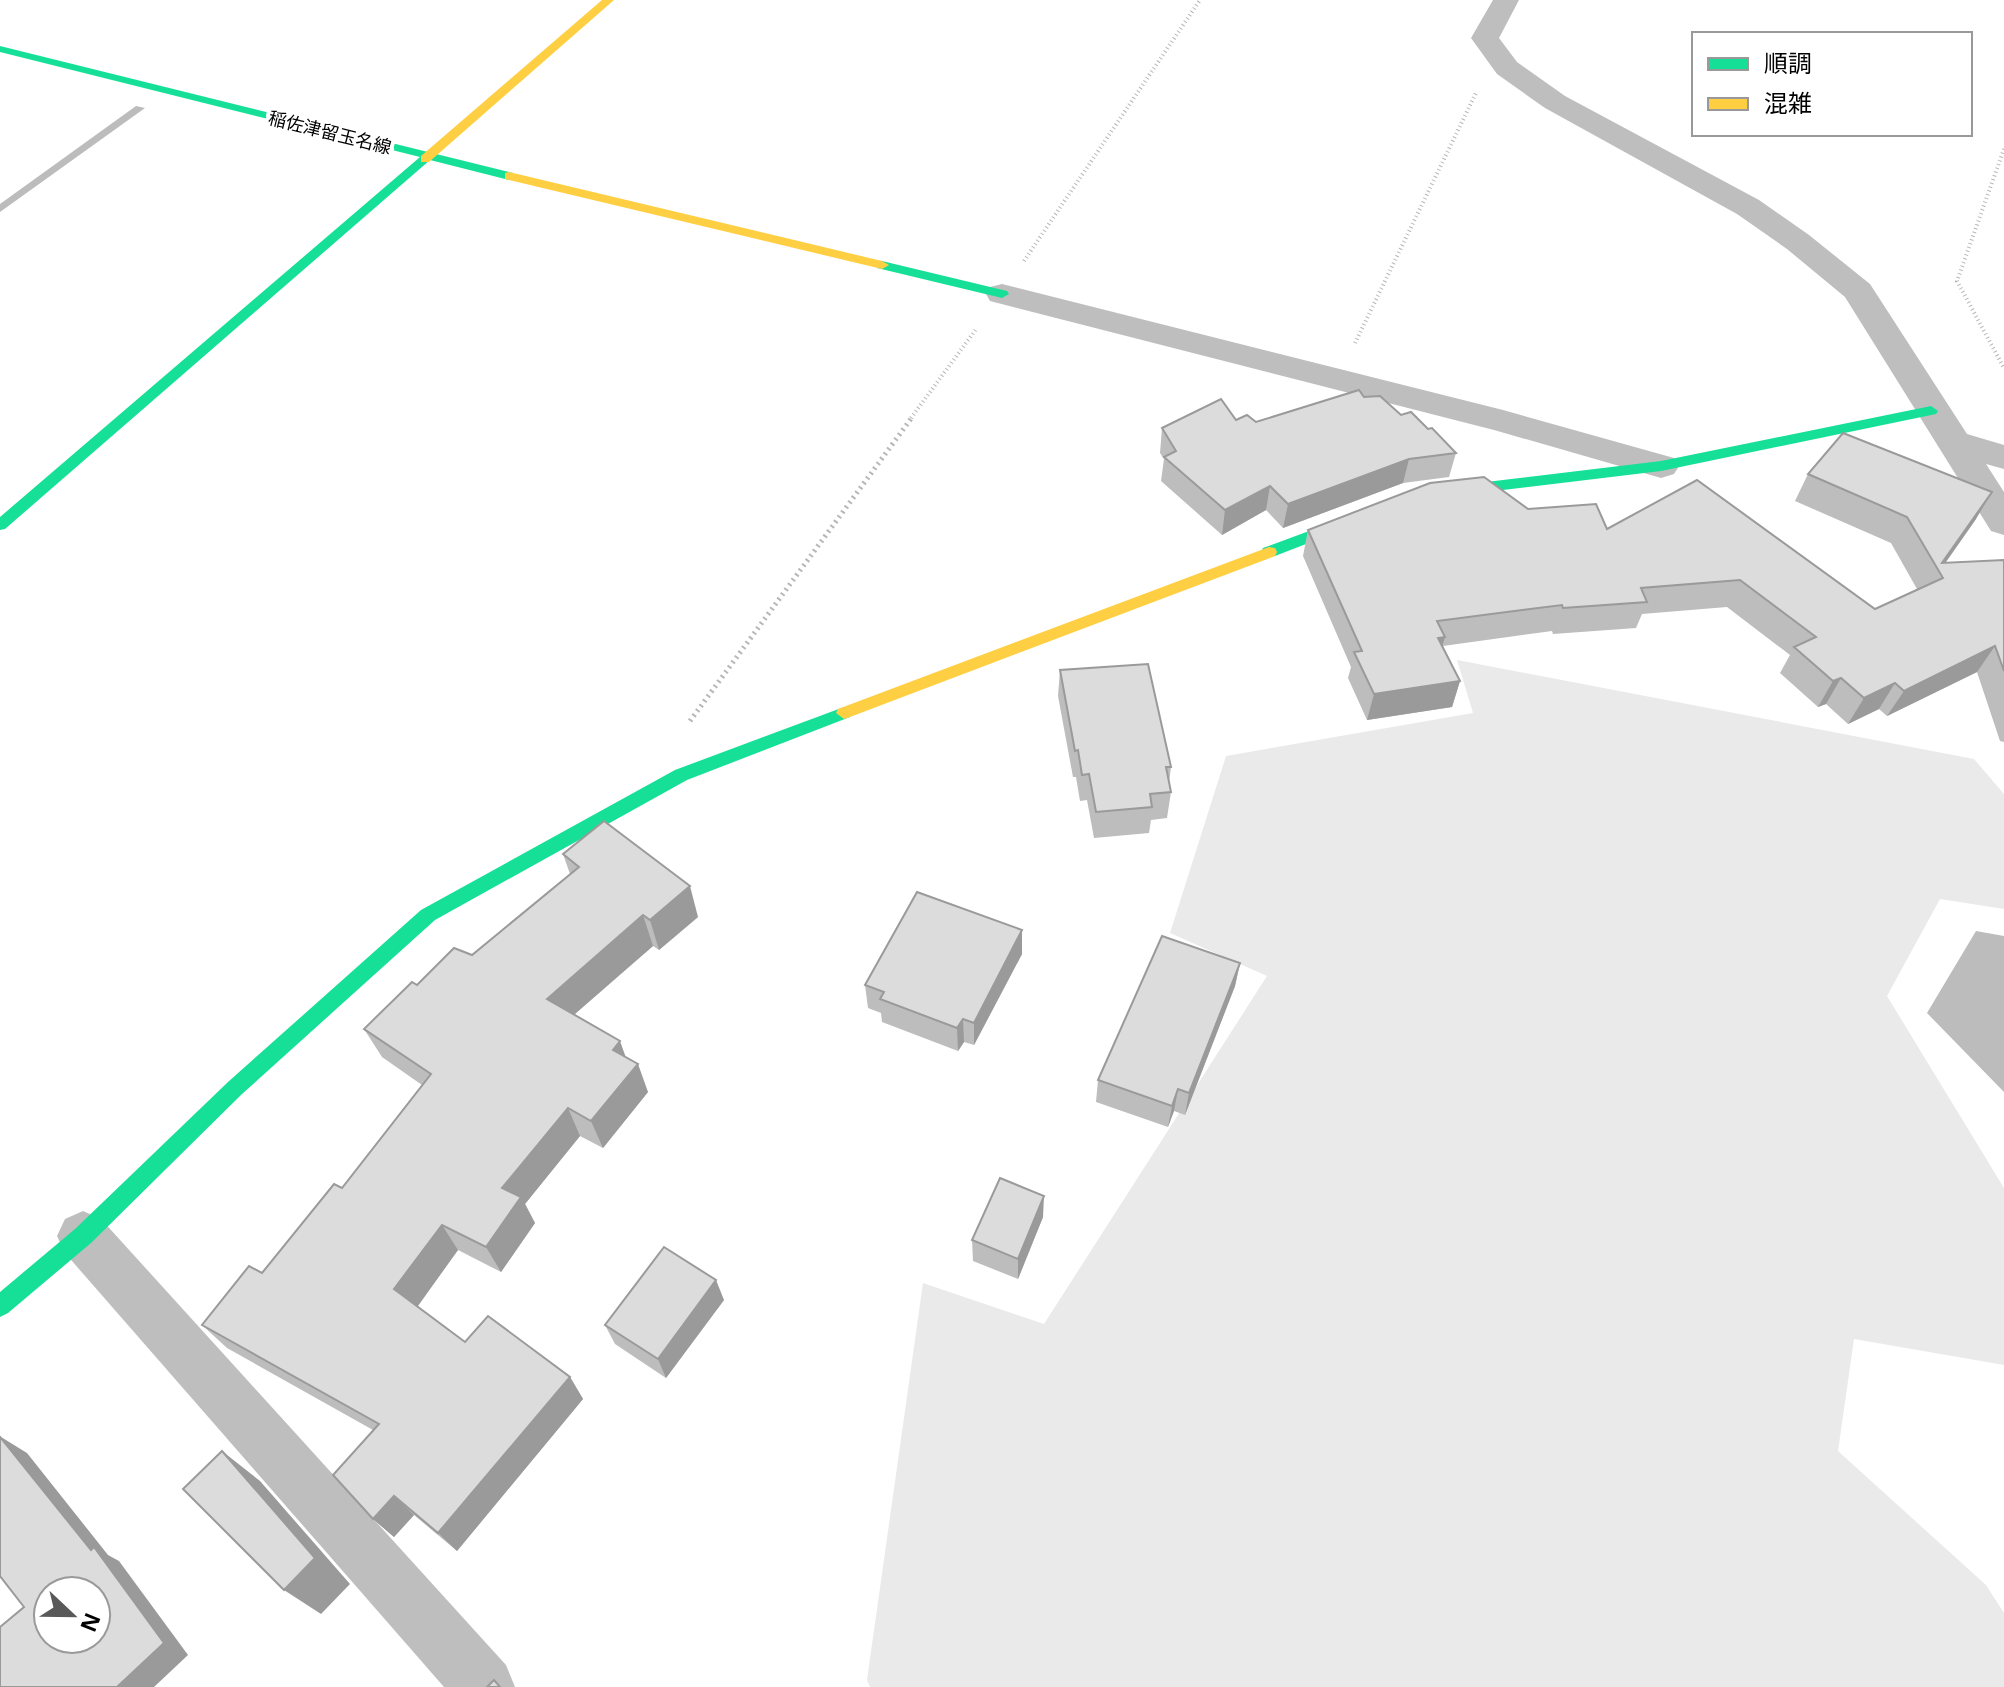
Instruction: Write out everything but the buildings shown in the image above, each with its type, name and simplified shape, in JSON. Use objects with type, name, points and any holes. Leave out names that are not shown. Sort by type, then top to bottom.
[{"type":"street","points":[[0,525],[609,0]]},
{"type":"street","points":[[1506,0],[1485,38],[1507,68],[1555,102],[1748,207],[1798,242],[1858,291],[1893,343],[1931,411],[2004,522]]},
{"type":"street","name":"稲佐津留玉名線","points":[[0,49],[429,157],[1002,294]]},
{"type":"street","points":[[1002,294],[1661,466]]},
{"type":"street","points":[[1417,495],[1661,466],[1931,411]]},
{"type":"street","points":[[1952,442],[2004,457]]},
{"type":"street","points":[[0,1306],[83,1236],[235,1088],[428,915],[681,775],[1388,506]]},
{"type":"street","points":[[83,1236],[484,1687]]},
{"type":"path","points":[[681,775],[683,731],[1002,294],[1200,0]]},
{"type":"path","points":[[1337,380],[1478,87],[1507,68]]},
{"type":"path","points":[[2004,149],[1957,281],[2004,368]]},
{"type":"shaded area","points":[[1457,660],[1974,759],[2004,794],[2004,909],[1940,899],[1887,996],[2004,1188],[2004,1365],[1854,1339],[1838,1451],[1986,1585],[2004,1613],[2004,1687],[870,1687],[867,1680],[923,1283],[1044,1324],[1267,976],[1170,933],[1226,756],[1473,713]]},
{"type":"shaded area","points":[[1976,931],[2004,936],[2004,1092],[1927,1013]]},
{"type":"waterway","points":[[0,209],[140,108]]},
{"type":"traffic: fast","points":[[0,49],[509,176]]},
{"type":"traffic: fast","points":[[0,525],[425,159]]},
{"type":"traffic: fast","points":[[882,265],[1002,294]]},
{"type":"traffic: fast","points":[[1436,493],[1661,466],[1931,411]]},
{"type":"traffic: fast","points":[[1269,552],[1363,516]]},
{"type":"traffic: fast","points":[[0,1306],[83,1236],[235,1088],[428,915],[681,775],[844,713]]},
{"type":"traffic: slow","points":[[425,159],[609,0]]},
{"type":"traffic: slow","points":[[509,176],[882,265]]},
{"type":"traffic: slow","points":[[844,713],[1269,552]]}]
